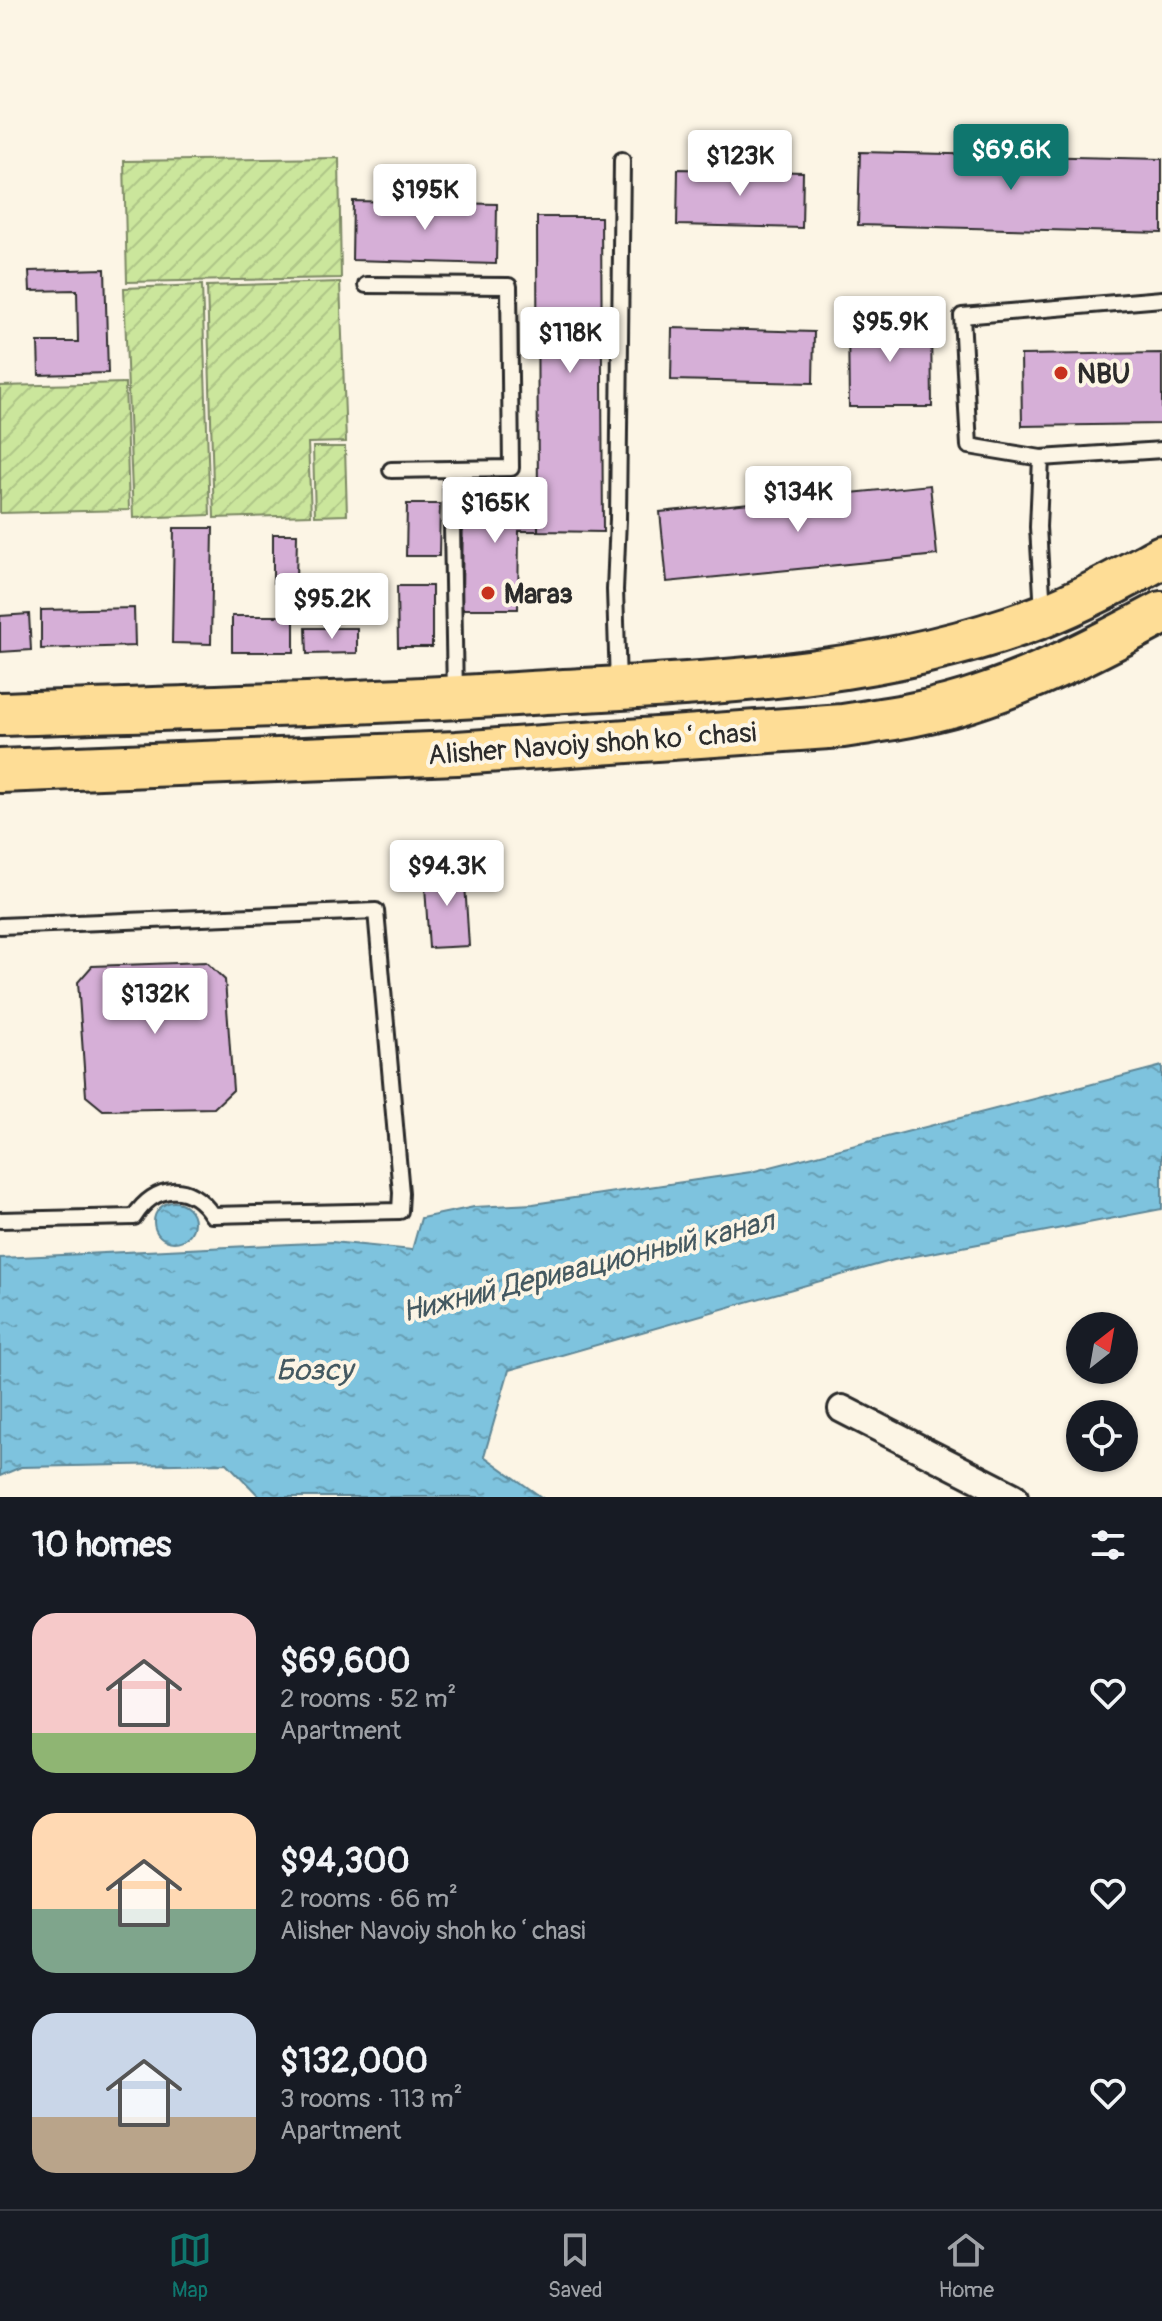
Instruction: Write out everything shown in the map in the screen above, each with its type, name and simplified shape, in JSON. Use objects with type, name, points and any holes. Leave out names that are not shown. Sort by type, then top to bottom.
[{"type":"main road","name":"Alisher Navoiy shoh koʻchasi","points":[[0,714],[455,698],[725,682],[831,670],[939,649],[1044,616],[1162,557]]},
{"type":"main road","name":"Alisher Navoiy shoh koʻchasi","points":[[0,771],[457,753],[843,726],[927,711],[981,697],[1075,658],[1162,613]]},
{"type":"street","points":[[842,1409],[1014,1497]]},
{"type":"lane","points":[[618,688],[615,590],[622,160]]},
{"type":"lane","points":[[366,285],[509,286],[511,468],[391,470]]},
{"type":"lane","points":[[1162,299],[962,316],[969,446],[1041,458],[1162,450]]},
{"type":"lane","points":[[1041,458],[1038,527],[1044,616]]},
{"type":"lane","points":[[451,469],[455,698]]},
{"type":"lane","points":[[0,926],[376,911],[401,1193],[400,1211],[212,1215],[189,1193],[175,1190],[153,1197],[141,1206],[134,1217],[0,1220]]},
{"type":"green space","points":[[339,158],[341,278],[127,282],[124,161]]},
{"type":"green space","points":[[340,282],[346,442],[308,443],[311,515],[214,518],[207,286]]},
{"type":"green space","points":[[202,285],[210,515],[133,518],[124,288]]},
{"type":"green space","points":[[125,383],[129,510],[0,513],[0,386]]},
{"type":"green space","points":[[313,447],[345,447],[347,515],[315,516]]},
{"type":"water","points":[[1162,1066],[1162,1209],[894,1260],[509,1370],[484,1456],[541,1497],[260,1497],[227,1463],[21,1467],[0,1476],[0,1258],[332,1242],[412,1250],[421,1218],[474,1207],[533,1204],[751,1172]]},
{"type":"water","points":[[174,1202],[188,1208],[194,1222],[188,1236],[174,1242],[160,1236],[154,1222],[160,1208]]},
{"type":"building","points":[[860,152],[1162,159],[1162,233],[858,225]]},
{"type":"building","points":[[678,169],[803,172],[802,228],[677,225]]},
{"type":"building","points":[[353,201],[497,204],[496,264],[352,260]]},
{"type":"building","points":[[537,217],[601,217],[603,532],[538,531]]},
{"type":"building","points":[[105,269],[108,373],[39,375],[38,342],[78,342],[77,290],[30,291],[29,271]]},
{"type":"building","points":[[848,321],[931,321],[932,407],[849,407]]},
{"type":"building","points":[[672,328],[814,332],[813,383],[671,380]]},
{"type":"building","points":[[1162,353],[1162,424],[1022,426],[1021,355]]},
{"type":"building","points":[[930,485],[937,555],[667,582],[660,512]]},
{"type":"building","points":[[463,488],[538,489],[538,531],[519,531],[518,609],[462,609]]},
{"type":"building","points":[[407,504],[440,504],[439,556],[406,556]]},
{"type":"building","points":[[174,528],[213,528],[211,644],[172,643]]},
{"type":"building","points":[[273,534],[297,534],[296,583],[273,583]]},
{"type":"building","points":[[397,586],[432,586],[432,647],[398,647]]},
{"type":"building","points":[[134,608],[135,646],[41,649],[41,610]]},
{"type":"building","points":[[29,614],[31,650],[0,652],[0,616]]},
{"type":"building","points":[[232,616],[294,616],[294,652],[232,652]]},
{"type":"building","points":[[306,628],[357,628],[357,653],[307,654]]},
{"type":"building","points":[[464,868],[469,946],[429,948],[424,871]]},
{"type":"building","points":[[206,962],[225,980],[233,1090],[214,1108],[103,1110],[86,1096],[78,982],[92,966]]},
{"type":"place","name":"NBU","points":[[1061,373]]},
{"type":"place","name":"Магаз","points":[[488,593]]},
{"type":"water label","name":"Нижний Деривационный канал","points":[[588,1266]]},
{"type":"water label","name":"Бозсу","points":[[314,1370]]}]
